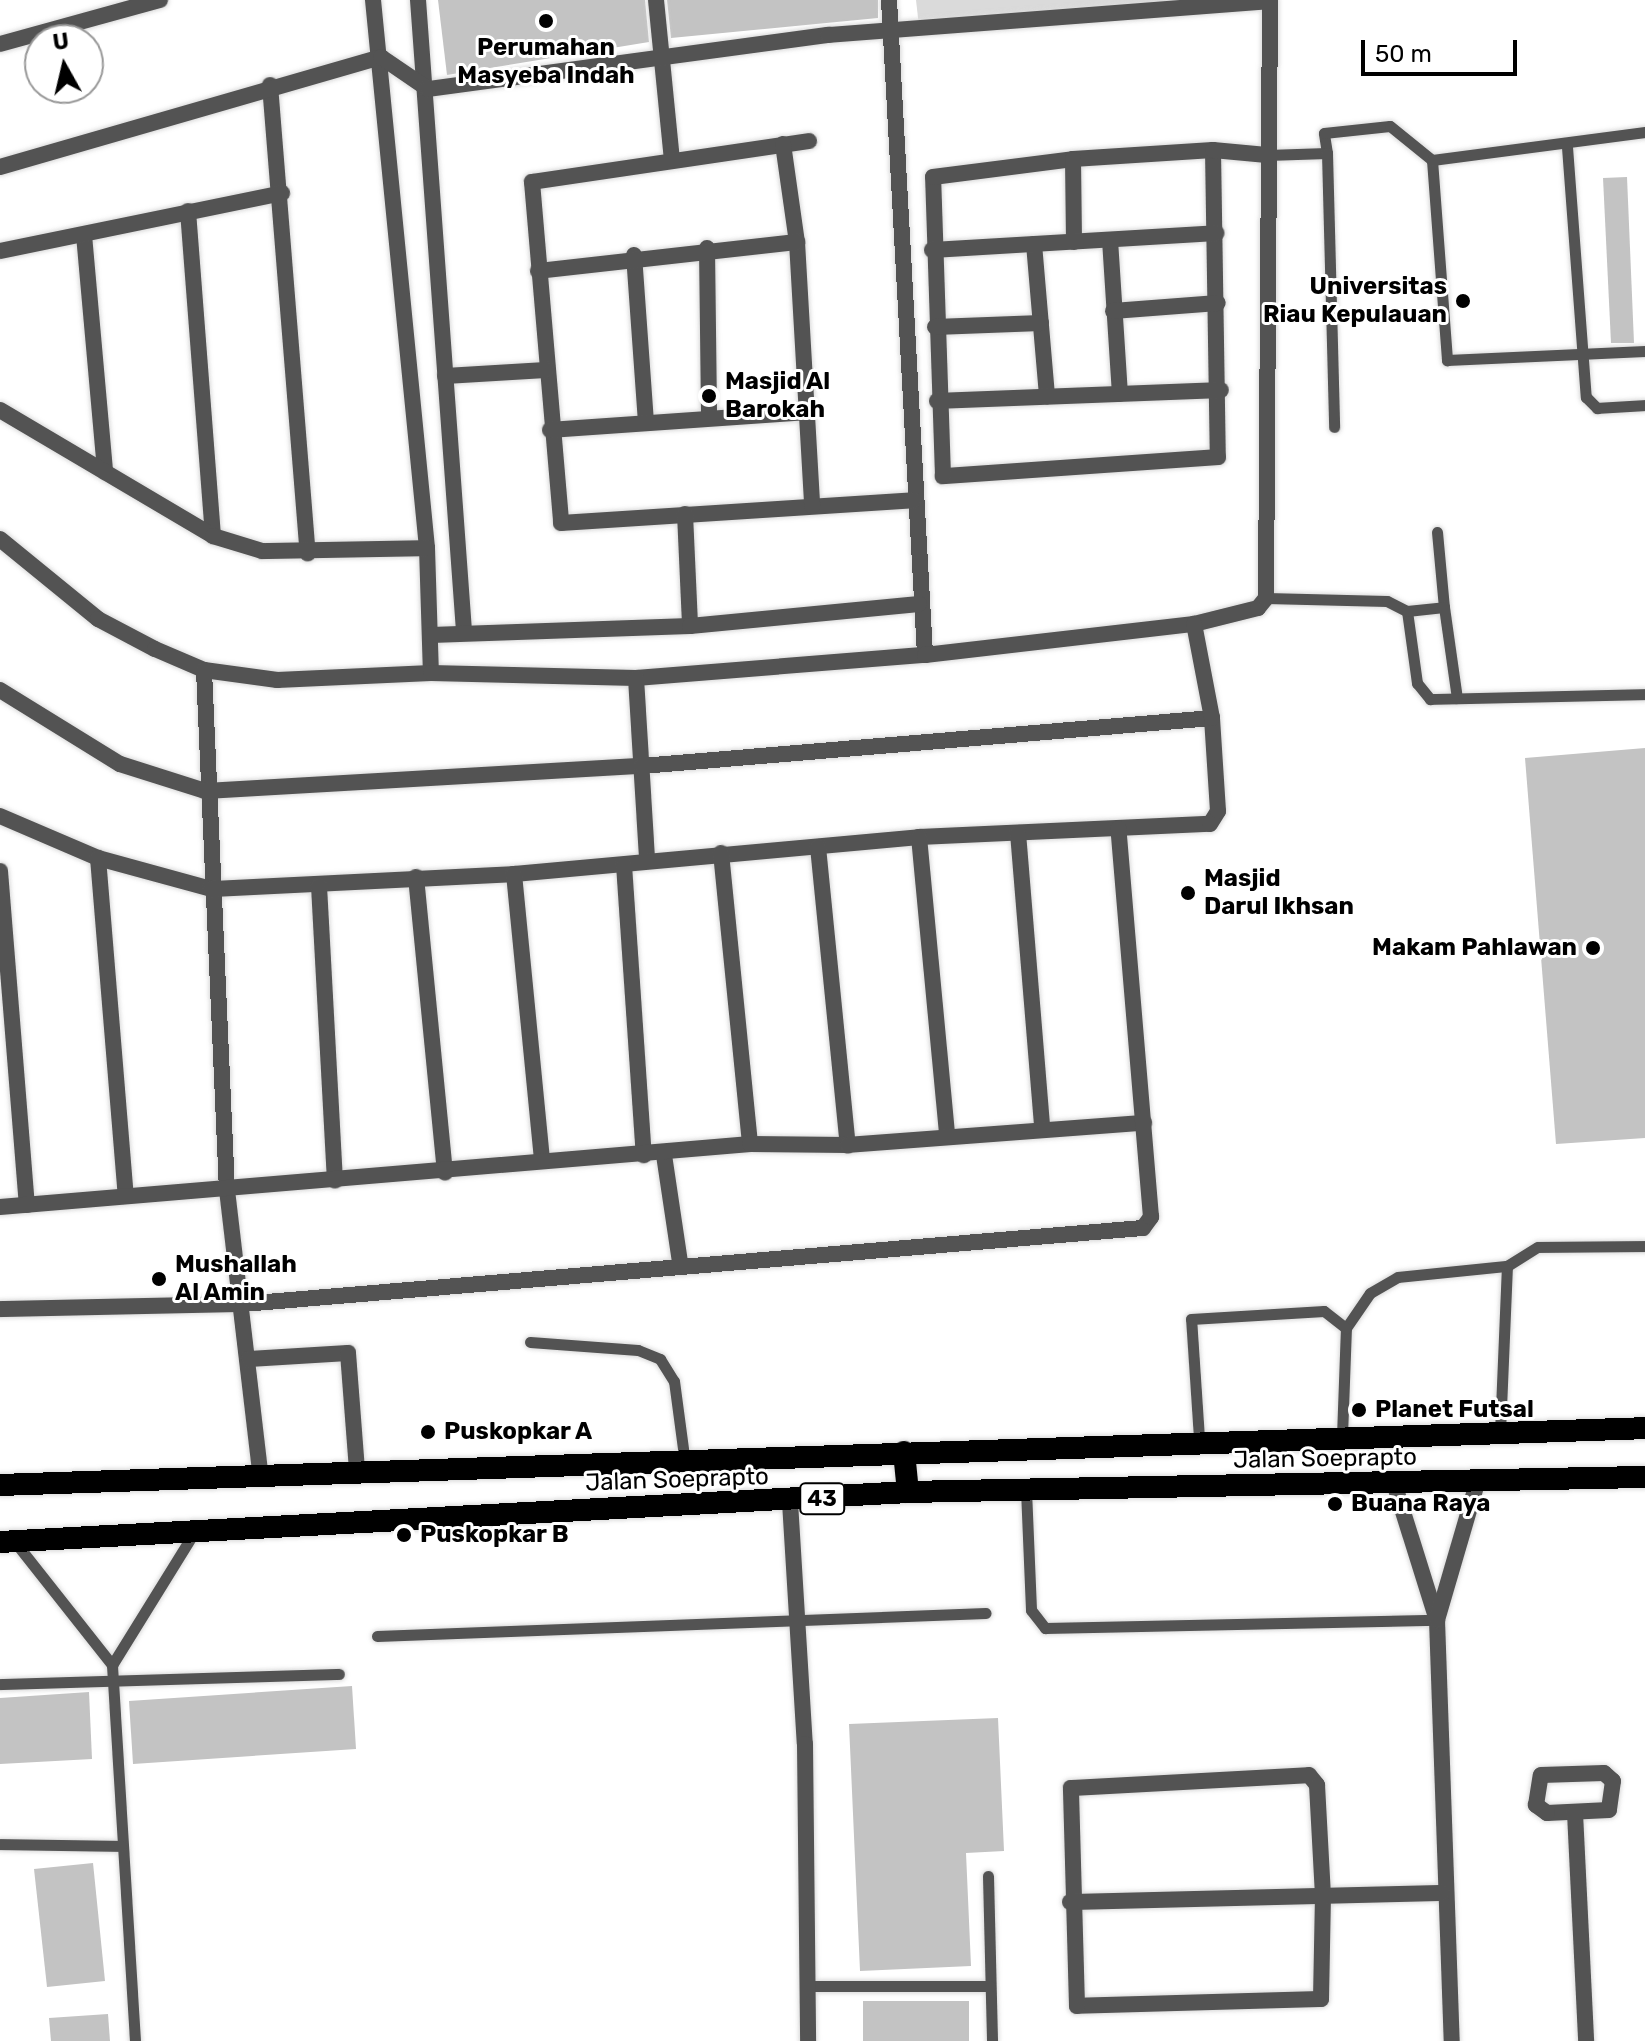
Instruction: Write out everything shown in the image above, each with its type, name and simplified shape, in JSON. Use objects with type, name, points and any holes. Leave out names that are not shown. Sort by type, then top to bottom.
[{"type":"highway","name":"Jalan Soeprapto","points":[[0,1485],[684,1456],[904,1452],[1199,1438],[1645,1428]]},
{"type":"highway","points":[[904,1452],[908,1492]]},
{"type":"highway","name":"Jalan Soeprapto","points":[[8,1542],[196,1528],[790,1502],[908,1492],[1477,1483],[1645,1477]]},
{"type":"street","points":[[0,44],[160,0]]},
{"type":"street","points":[[373,0],[427,548],[431,673]]},
{"type":"street","points":[[418,0],[428,89],[464,631]]},
{"type":"street","points":[[656,0],[672,159]]},
{"type":"street","points":[[889,0],[913,500],[925,655]]},
{"type":"street","points":[[0,167],[270,85],[381,57],[428,89],[662,56],[890,30],[1270,0],[1266,598],[1252,610],[1194,624],[925,655],[636,678],[431,673],[277,680],[204,670],[98,619],[0,539]]},
{"type":"street","points":[[270,85],[282,193],[308,553]]},
{"type":"street","points":[[809,141],[532,182],[550,430],[566,527],[685,514],[913,500]]},
{"type":"street","points":[[783,144],[797,242],[812,506]]},
{"type":"street","points":[[1213,150],[1223,448],[1211,461],[956,479],[941,470],[930,182],[937,174],[1073,159],[1213,150],[1267,155]]},
{"type":"street","points":[[1073,159],[1074,242]]},
{"type":"street","points":[[0,251],[282,193]]},
{"type":"street","points":[[188,211],[213,536]]},
{"type":"street","points":[[932,250],[1216,233]]},
{"type":"street","points":[[84,235],[105,472]]},
{"type":"street","points":[[1110,240],[1120,394]]},
{"type":"street","points":[[538,271],[634,255],[797,242]]},
{"type":"street","points":[[1034,244],[1047,396]]},
{"type":"street","points":[[707,248],[709,418]]},
{"type":"street","points":[[634,255],[646,421]]},
{"type":"street","points":[[1113,311],[1218,303]]},
{"type":"street","points":[[935,327],[1041,323]]},
{"type":"street","points":[[445,376],[546,370]]},
{"type":"street","points":[[937,401],[1221,390]]},
{"type":"street","points":[[0,410],[213,536],[262,551],[308,553],[427,548]]},
{"type":"street","points":[[550,430],[807,412]]},
{"type":"street","points":[[685,514],[690,626]]},
{"type":"street","points":[[431,635],[464,631],[690,626],[919,604]]},
{"type":"street","points":[[0,816],[98,858],[211,889],[514,874],[624,865],[647,858],[1215,819],[1212,718],[1194,624]]},
{"type":"street","points":[[204,670],[205,791],[227,1190],[243,1304],[260,1473]]},
{"type":"street","points":[[636,678],[647,858]]},
{"type":"street","points":[[0,690],[120,764],[205,791],[642,766],[1212,718]]},
{"type":"street","points":[[0,1309],[243,1304],[680,1262],[1143,1228],[1151,1217],[1118,828]]},
{"type":"street","points":[[1018,833],[1042,1128]]},
{"type":"street","points":[[919,837],[947,1132]]},
{"type":"street","points":[[818,847],[848,1145]]},
{"type":"street","points":[[721,853],[750,1144]]},
{"type":"street","points":[[98,858],[126,1196]]},
{"type":"street","points":[[624,865],[644,1155]]},
{"type":"street","points":[[0,871],[27,1205]]},
{"type":"street","points":[[514,874],[542,1159]]},
{"type":"street","points":[[416,877],[445,1173]]},
{"type":"street","points":[[319,886],[335,1181]]},
{"type":"street","points":[[0,1207],[445,1173],[542,1159],[664,1155],[750,1144],[848,1145],[947,1132],[1144,1123]]},
{"type":"street","points":[[664,1155],[680,1262]]},
{"type":"street","points":[[249,1359],[348,1353],[357,1469]]},
{"type":"street","points":[[1394,1483],[1437,1620],[1442,1893],[1452,2041]]},
{"type":"street","points":[[1437,1620],[1477,1483]]},
{"type":"street","points":[[790,1502],[805,1744],[808,2041]]},
{"type":"street","points":[[1304,1774],[1317,1785],[1323,1895],[1325,1993],[1318,2001],[1106,2010],[1074,2001],[1067,1794],[1074,1785],[1304,1774]]},
{"type":"street","points":[[1611,1778],[1611,1808],[1575,1813],[1539,1809],[1536,1779],[1611,1778]]},
{"type":"street","points":[[1575,1813],[1586,2041]]},
{"type":"street","points":[[1070,1902],[1442,1893]]},
{"type":"lane","points":[[1334,427],[1324,133],[1390,126],[1432,160],[1567,147],[1645,132]]},
{"type":"lane","points":[[1567,147],[1582,355],[1589,404],[1645,405]]},
{"type":"lane","points":[[1267,155],[1327,153]]},
{"type":"lane","points":[[1432,160],[1447,360],[1645,351]]},
{"type":"lane","points":[[1437,532],[1457,698]]},
{"type":"lane","points":[[1266,598],[1387,601],[1407,611],[1444,607]]},
{"type":"lane","points":[[1407,611],[1422,693],[1457,698],[1645,694]]},
{"type":"lane","points":[[1342,1436],[1346,1328],[1370,1293],[1398,1277],[1507,1266],[1538,1247],[1645,1246]]},
{"type":"lane","points":[[1500,1432],[1507,1266]]},
{"type":"lane","points":[[1199,1438],[1191,1319],[1324,1311],[1346,1328]]},
{"type":"lane","points":[[530,1342],[638,1350],[660,1359],[674,1381],[684,1456]]},
{"type":"lane","points":[[1026,1490],[1031,1610],[1045,1628],[1437,1620]]},
{"type":"lane","points":[[135,2041],[112,1665],[196,1528]]},
{"type":"lane","points":[[8,1542],[112,1665]]},
{"type":"lane","points":[[377,1636],[795,1617],[986,1613]]},
{"type":"lane","points":[[0,1684],[339,1674]]},
{"type":"lane","points":[[0,1844],[121,1846]]},
{"type":"lane","points":[[988,1876],[992,2041]]},
{"type":"lane","points":[[807,1986],[990,1986]]},
{"type":"shaded area","points":[[916,0],[1259,0],[920,35]]},
{"type":"building","name":"Perumahan Masyeba Indah","points":[[438,0],[645,0],[649,42],[447,75]]},
{"type":"building","name":"Perumahan Masyeba Indah","points":[[667,0],[878,0],[878,18],[671,38]]},
{"type":"building","points":[[1627,177],[1634,343],[1611,343],[1603,178]]},
{"type":"building","name":"Makam Pahlawan","points":[[1645,748],[1645,1138],[1556,1144],[1525,758]]},
{"type":"building","points":[[352,1686],[356,1749],[133,1764],[129,1701]]},
{"type":"building","points":[[89,1692],[92,1759],[0,1764],[0,1698]]},
{"type":"building","points":[[998,1718],[1004,1851],[966,1853],[971,1966],[860,1971],[849,1724]]},
{"type":"building","points":[[93,1863],[105,1981],[47,1987],[34,1869]]},
{"type":"building","points":[[863,2001],[969,2001],[969,2041],[863,2041]]},
{"type":"building","points":[[108,2014],[110,2041],[51,2041],[49,2018]]},
{"type":"place","name":"Perumahan Masyeba Indah","points":[[546,21]]},
{"type":"place","name":"Universitas Riau Kepulauan","points":[[1463,301]]},
{"type":"place","name":"Masjid Al Barokah","points":[[709,396]]},
{"type":"place","name":"Masjid Darul Ikhsan","points":[[1188,893]]},
{"type":"place","name":"Makam Pahlawan","points":[[1593,948]]},
{"type":"place","name":"Mushallah Al Amin","points":[[159,1279]]},
{"type":"place","name":"Planet Futsal","points":[[1359,1410]]},
{"type":"place","name":"Puskopkar A","points":[[428,1432]]},
{"type":"place","name":"Buana Raya","points":[[1335,1504]]},
{"type":"place","name":"Puskopkar B","points":[[404,1535]]}]
